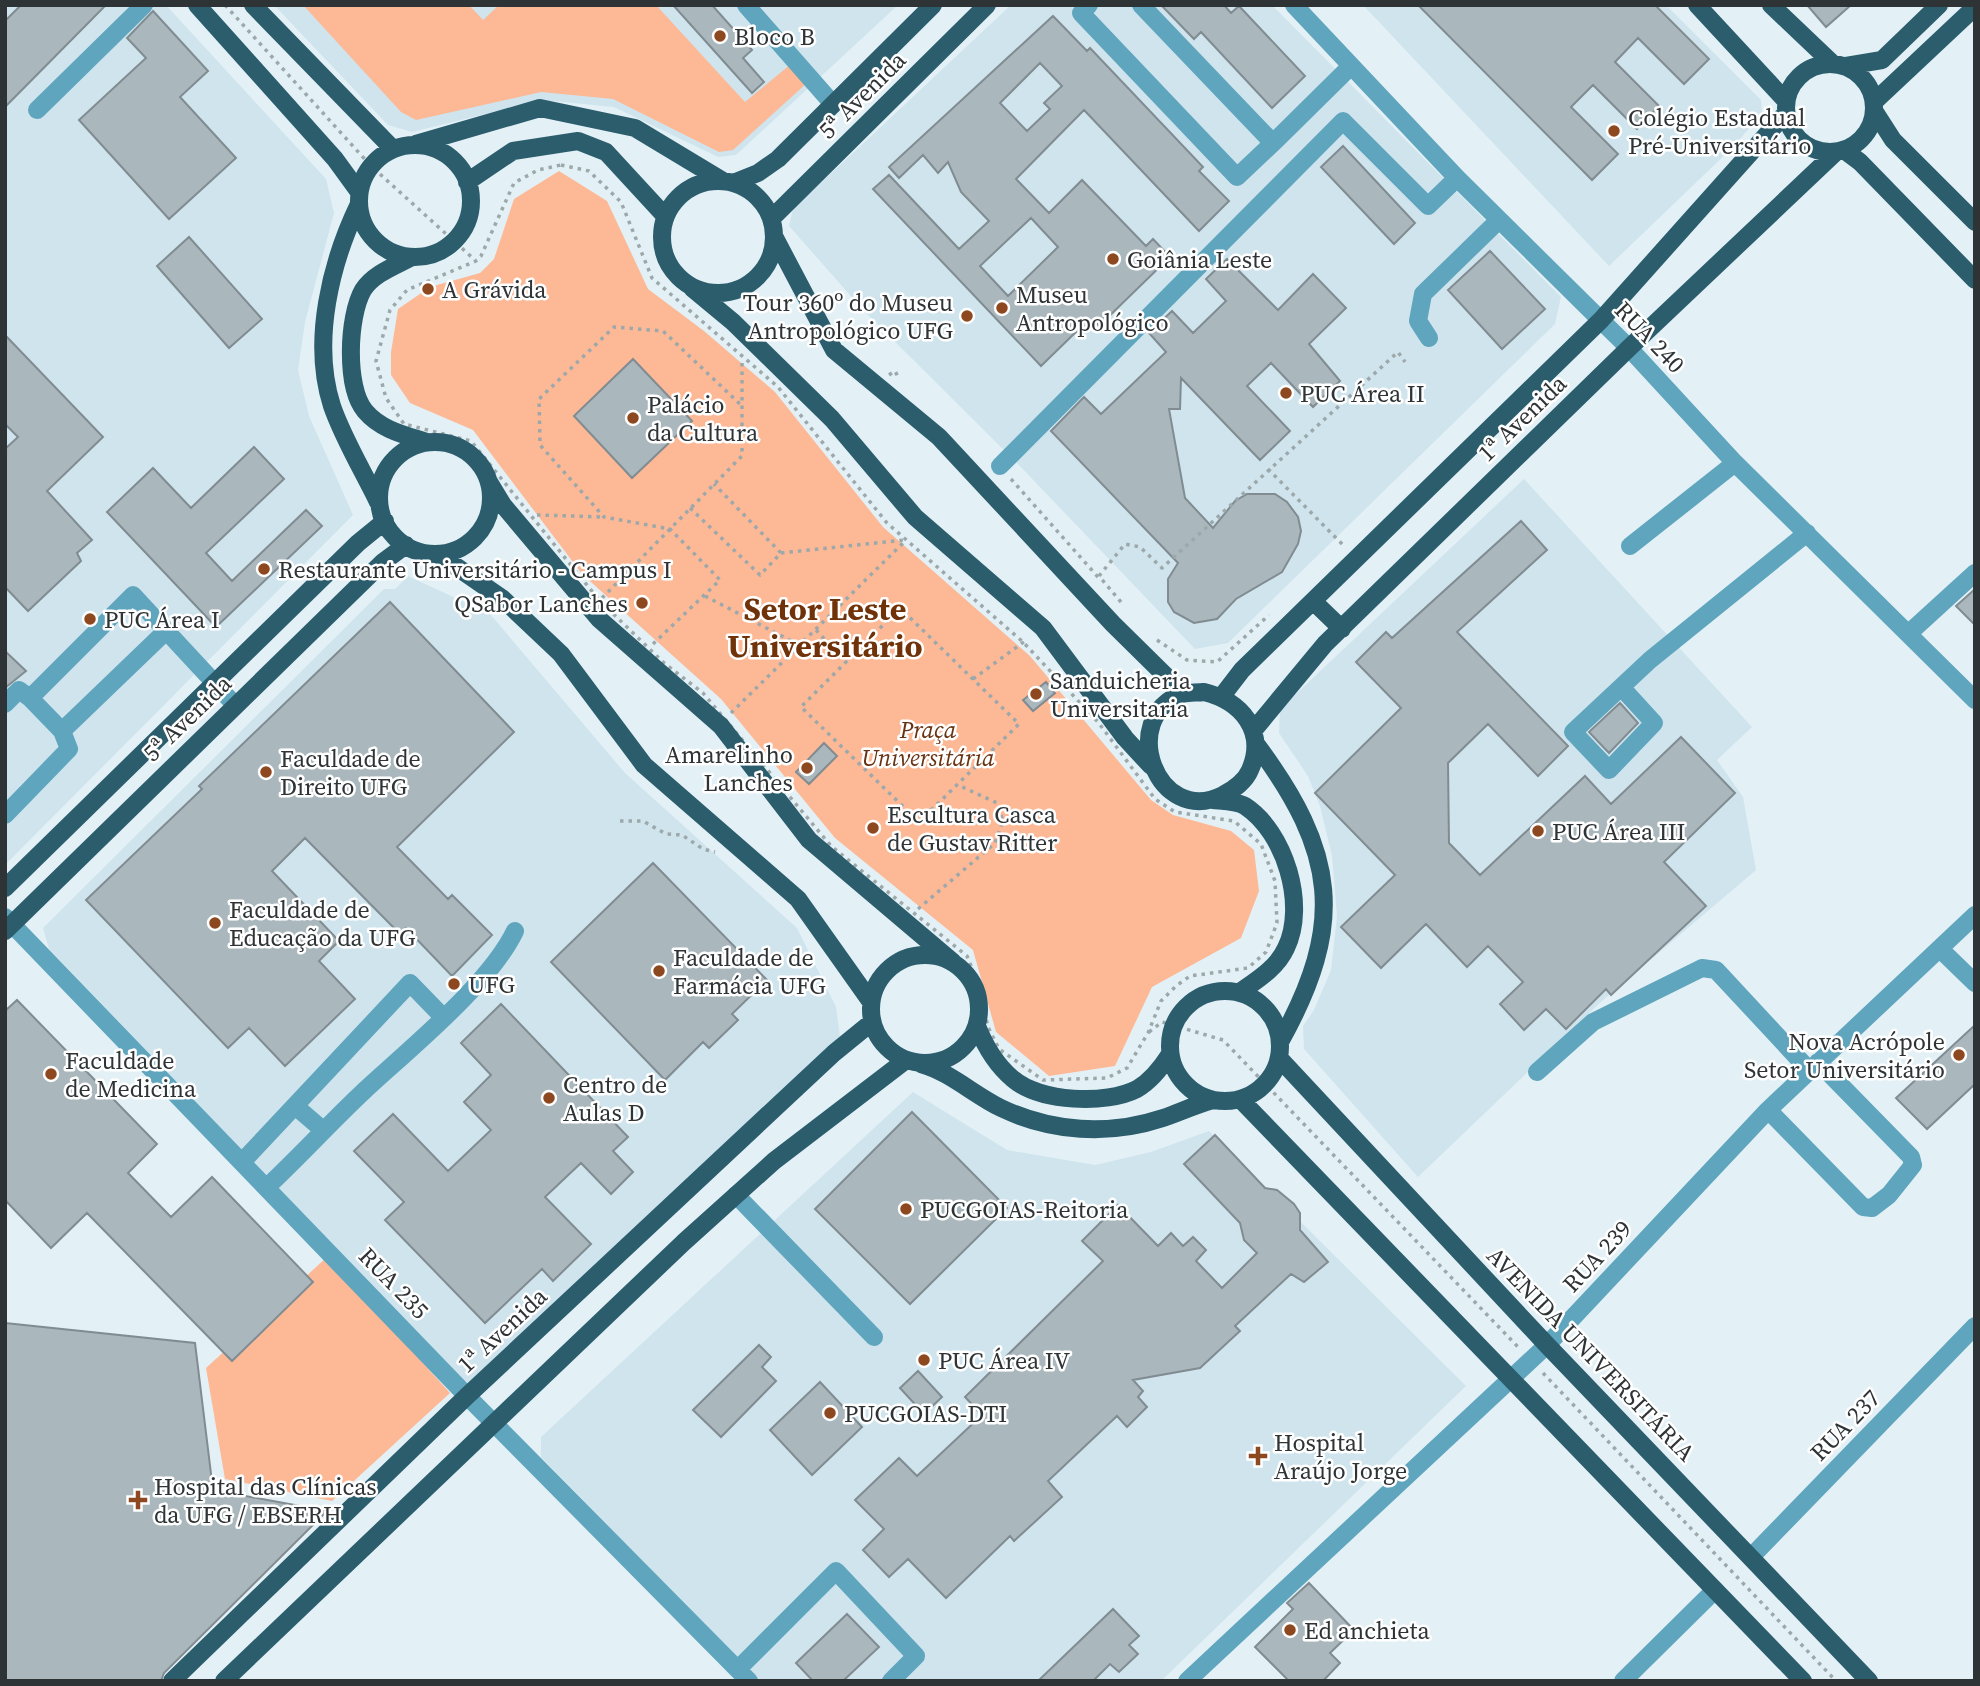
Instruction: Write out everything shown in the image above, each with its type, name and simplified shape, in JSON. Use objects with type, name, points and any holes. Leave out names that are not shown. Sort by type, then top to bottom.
[{"type":"main road","points":[[197,5],[335,159],[359,198],[370,234],[396,254],[427,256],[455,242],[468,220],[470,203],[467,182],[454,162],[435,149],[412,145]]},
{"type":"main road","points":[[253,5],[393,149]]},
{"type":"main road","name":"5ª Avenida","points":[[728,182],[758,173],[778,159],[933,5]]},
{"type":"main road","name":"5ª Avenida","points":[[771,219],[987,5]]},
{"type":"main road","points":[[1697,5],[1786,107],[1797,137],[1808,146],[1840,151],[1860,162],[1975,280]]},
{"type":"main road","points":[[1771,5],[1839,64],[1865,79],[1875,107],[1893,140],[1975,222]]},
{"type":"main road","points":[[1786,107],[1799,76],[1820,64],[1882,60],[1940,5]]},
{"type":"main road","points":[[1840,151],[1867,134],[1875,107],[1975,6]]},
{"type":"main road","name":"1ª Avenida","points":[[1222,696],[1242,670],[1601,320],[1786,107]]},
{"type":"main road","points":[[871,1002],[798,899],[645,765],[561,654],[503,599],[438,554],[406,545],[382,513],[332,405],[324,360],[329,282],[341,240],[371,166],[393,149],[540,108],[635,128],[753,194],[771,219],[775,238],[834,350],[939,437],[1113,624],[1183,693],[1222,696],[1236,705],[1307,827],[1323,873],[1323,940],[1303,1000],[1266,1083],[1241,1100],[1213,1100],[1142,1124],[1064,1129],[1020,1117],[976,1096],[935,1068],[907,1060],[891,1051],[880,1038],[873,1022],[871,1002],[881,978],[901,960],[919,955],[936,956],[953,962]]},
{"type":"main road","points":[[467,182],[513,151],[578,141],[606,152],[665,216]]},
{"type":"main road","name":"1ª Avenida","points":[[1255,737],[1325,644],[1629,348],[1840,151]]},
{"type":"main road","points":[[728,182],[706,182],[689,189],[675,200],[665,216],[662,232],[665,257],[678,278],[733,322],[832,419],[915,517],[1043,628],[1158,778],[1179,795],[1192,799],[1243,804],[1262,821],[1280,847],[1291,892],[1294,924],[1286,949],[1271,970],[1240,992]]},
{"type":"main road","points":[[692,288],[710,294],[729,293],[747,286],[762,274],[773,253],[775,238]]},
{"type":"main road","points":[[412,257],[377,276],[364,289],[355,312],[351,375],[364,410],[389,430],[427,442]]},
{"type":"main road","points":[[223,1681],[492,1422],[774,1161],[907,1060],[925,1064],[942,1061],[957,1054],[969,1042],[977,1026],[980,1008],[976,990],[967,974],[809,840],[721,726],[599,620],[503,505],[472,455],[443,442],[427,442],[411,447],[396,457],[386,471],[380,487],[382,513]]},
{"type":"main road","points":[[438,554],[455,551],[481,531],[488,515],[489,482]]},
{"type":"main road","name":"5ª Avenida","points":[[5,888],[215,683],[382,513]]},
{"type":"main road","name":"5ª Avenida","points":[[8,924],[383,562],[406,545]]},
{"type":"main road","points":[[1314,602],[1342,629]]},
{"type":"main road","points":[[1151,766],[1149,737],[1154,722],[1162,709],[1183,693]]},
{"type":"main road","points":[[1213,800],[1237,788],[1249,773],[1255,737]]},
{"type":"main road","points":[[977,1026],[986,1048],[1014,1080],[1031,1089],[1078,1101],[1140,1087],[1160,1070],[1170,1054],[1174,1025],[1188,1004],[1203,994],[1221,990],[1240,992],[1255,999],[1268,1011],[1276,1025],[1280,1050]]},
{"type":"main road","name":"1ª Avenida","points":[[172,1681],[467,1396],[834,1053],[873,1022]]},
{"type":"main road","name":"AVENIDA UNIVERSITÁRIA","points":[[1280,1050],[1547,1345],[1869,1681]]},
{"type":"main road","points":[[1170,1054],[1185,1084],[1198,1094],[1213,1100]]},
{"type":"main road","points":[[1241,1100],[1803,1681]]},
{"type":"street","points":[[37,110],[144,5]]},
{"type":"street","points":[[747,5],[832,103]]},
{"type":"street","points":[[1089,5],[1081,13],[1237,177],[1350,67]]},
{"type":"street","points":[[1141,5],[1273,143]]},
{"type":"street","name":"RUA 240","points":[[1294,5],[1457,178],[1629,348],[1735,463],[1975,700]]},
{"type":"street","points":[[1000,467],[1343,121],[1428,206],[1457,178]]},
{"type":"street","points":[[1429,338],[1418,321],[1423,294],[1499,220]]},
{"type":"street","points":[[1630,546],[1735,463]]},
{"type":"street","points":[[1622,688],[1654,723],[1609,770],[1573,732],[1650,660],[1807,533]]},
{"type":"street","points":[[1908,634],[1974,572]]},
{"type":"street","points":[[30,698],[133,595],[235,705]]},
{"type":"street","points":[[62,731],[166,631]]},
{"type":"street","points":[[5,704],[19,690],[62,731],[69,749],[5,815]]},
{"type":"street","name":"RUA 239","points":[[1187,1681],[1547,1345],[1768,1110],[1975,915]]},
{"type":"street","name":"RUA 235","points":[[8,924],[268,1186],[492,1422],[744,1675]]},
{"type":"street","points":[[268,1186],[323,1130],[443,1018],[506,950],[515,931]]},
{"type":"street","points":[[1940,949],[1975,984]]},
{"type":"street","points":[[1537,1072],[1592,1022],[1702,968],[1716,970],[1814,1066],[1841,1084],[1912,1157],[1913,1165],[1889,1195],[1872,1208],[1863,1207],[1768,1110]]},
{"type":"street","points":[[243,1161],[410,983],[443,1018]]},
{"type":"street","points":[[295,1106],[323,1130]]},
{"type":"street","points":[[736,1195],[874,1337]]},
{"type":"street","name":"RUA 237","points":[[1751,1557],[1975,1326]]},
{"type":"street","points":[[744,1675],[836,1571],[916,1656],[891,1681]]},
{"type":"street","points":[[1623,1681],[1715,1591]]},
{"type":"path","points":[[225,5],[371,166],[476,261]]},
{"type":"path","points":[[561,165],[589,171],[621,202],[652,278],[743,356],[778,387],[887,523],[1023,642],[1098,722],[1155,799],[1175,812],[1234,821],[1261,844],[1275,881],[1277,923],[1266,952],[1248,968],[1190,976],[1161,1000],[1147,1033],[1127,1068],[1107,1078],[1042,1080],[999,1049],[988,1027],[978,983],[967,956],[831,846],[703,693],[649,648],[599,600],[471,441],[404,424],[386,398],[376,361],[390,310],[407,290],[476,261],[481,256],[514,183],[538,170],[561,165]]},
{"type":"path","points":[[604,517],[540,444],[539,399],[614,327],[663,331],[742,406]]},
{"type":"path","points":[[1121,603],[1099,576],[1125,544],[1140,547],[1162,568],[1398,352],[1405,362]]},
{"type":"path","points":[[599,600],[742,456],[743,356]]},
{"type":"path","points":[[1268,469],[1357,559]]},
{"type":"path","points":[[714,484],[781,553]]},
{"type":"path","points":[[690,508],[760,575],[781,553],[906,540]]},
{"type":"path","points":[[528,515],[604,517],[670,528],[720,580],[649,648]]},
{"type":"path","points":[[725,718],[906,540]]},
{"type":"path","points":[[705,596],[800,646]]},
{"type":"path","points":[[900,608],[974,680],[1020,724],[919,822],[801,707],[900,608]]},
{"type":"path","points":[[1154,638],[1186,660],[1217,662],[1275,610]]},
{"type":"path","points":[[816,630],[846,662]]},
{"type":"path","points":[[974,680],[1023,642]]},
{"type":"path","points":[[913,913],[995,843],[1003,821],[997,803],[958,785]]},
{"type":"path","points":[[620,821],[643,821],[666,834],[682,835],[710,852],[716,852],[728,837]]},
{"type":"path","points":[[1147,1033],[1162,1022],[1223,1040],[1836,1681]]},
{"type":"shaded area","points":[[10,5],[166,5],[326,179],[334,213],[305,322],[298,370],[309,416],[353,515],[5,865],[5,10]]},
{"type":"shaded area","points":[[274,5],[898,5],[736,155],[718,157],[614,107],[542,100],[412,132],[388,125]]},
{"type":"shaded area","points":[[1011,5],[1272,5],[1561,297],[1555,324],[1228,643],[1195,649],[1016,462],[865,312],[789,226],[793,209]]},
{"type":"shaded area","name":"Colégio Estadual Pré-Universitário","points":[[1363,5],[1666,5],[1761,100],[1762,114],[1731,149],[1609,266]]},
{"type":"shaded area","name":"PUC Área III","points":[[1524,479],[1752,727],[1717,760],[1743,797],[1756,870],[1602,1001],[1418,1177],[1304,1049],[1303,1026],[1314,1010],[1331,970],[1337,916],[1332,856],[1320,806],[1308,776],[1279,733],[1280,709]]},
{"type":"shaded area","name":"UFG","points":[[408,576],[490,614],[625,773],[797,928],[836,1007],[840,1037],[467,1384],[49,949],[43,928],[384,589],[395,589]]},
{"type":"shaded area","name":"PUC Área IV","points":[[913,1092],[1007,1150],[1095,1165],[1151,1152],[1209,1131],[1466,1386],[1161,1681],[760,1681],[541,1457],[541,1437]]},
{"type":"green space","points":[[303,5],[469,5],[483,20],[499,5],[656,5],[745,102],[791,64],[807,83],[733,150],[719,152],[613,99],[541,92],[416,120],[401,112]]},
{"type":"green space","name":"Praça Universitária","points":[[559,171],[607,201],[648,289],[704,331],[775,392],[883,527],[1030,656],[1151,800],[1173,815],[1231,831],[1254,850],[1259,891],[1241,938],[1152,987],[1115,1066],[1049,1076],[996,1032],[973,950],[835,838],[721,699],[582,574],[473,430],[410,403],[391,375],[391,352],[398,309],[430,287],[480,273],[494,259],[514,199]]},
{"type":"green space","points":[[327,1257],[450,1393],[332,1501],[225,1479],[206,1368]]},
{"type":"building","points":[[21,5],[106,5],[5,107],[5,21]]},
{"type":"building","name":"Bloco B","points":[[673,5],[712,5],[752,50],[743,58],[764,82],[752,93]]},
{"type":"building","points":[[1161,5],[1224,5],[1231,13],[1239,6],[1305,76],[1272,108],[1201,32],[1194,39]]},
{"type":"building","points":[[1418,5],[1655,5],[1709,59],[1684,84],[1638,38],[1615,62],[1659,106],[1637,129],[1593,85],[1571,107],[1618,154],[1592,180]]},
{"type":"building","points":[[1807,5],[1851,5],[1826,27]]},
{"type":"building","points":[[153,11],[208,71],[180,97],[236,158],[169,219],[79,120],[146,58],[127,38]]},
{"type":"building","points":[[1053,16],[1087,51],[1090,48],[1203,167],[1199,171],[1229,201],[1199,231],[1084,110],[1016,179],[1049,213],[1082,180],[1146,246],[1153,239],[1170,257],[1099,326],[1096,322],[1083,334],[1079,329],[1041,366],[873,189],[889,175],[959,249],[989,221],[961,192],[948,162],[938,173],[923,155],[899,178],[889,167]],"holes":[[[1040,63],[1062,86],[1044,103],[1050,109],[1027,131],[1000,103]],[[1031,218],[1058,247],[1008,296],[980,266]]]},
{"type":"building","points":[[1343,146],[1415,223],[1394,244],[1321,167]]},
{"type":"building","points":[[189,237],[262,319],[229,348],[157,266]]},
{"type":"building","points":[[1490,251],[1545,309],[1502,349],[1448,290]]},
{"type":"building","points":[[1227,259],[1278,310],[1313,274],[1346,308],[1309,344],[1340,381],[1313,407],[1271,363],[1247,386],[1290,431],[1260,460],[1181,378],[1180,409],[1169,409],[1185,498],[1213,528],[1235,501],[1247,494],[1275,494],[1287,502],[1298,517],[1301,531],[1298,544],[1282,572],[1236,599],[1217,619],[1194,623],[1174,612],[1168,602],[1168,579],[1178,563],[1051,431],[1084,397],[1101,414],[1166,352],[1149,333],[1172,311],[1193,333],[1226,301],[1206,279]]},
{"type":"building","points":[[5,335],[103,437],[47,491],[92,540],[77,553],[81,561],[28,611],[5,587],[5,449],[18,437],[5,424]]},
{"type":"building","name":"Palácio da Cultura","points":[[633,359],[692,421],[632,478],[574,416]]},
{"type":"building","points":[[254,447],[284,479],[206,553],[232,581],[306,510],[322,526],[216,627],[107,512],[153,468],[191,508]]},
{"type":"building","points":[[1521,521],[1547,550],[1457,632],[1568,746],[1538,776],[1488,724],[1448,763],[1449,843],[1480,875],[1585,776],[1611,804],[1681,737],[1735,793],[1664,862],[1706,906],[1611,995],[1606,989],[1566,1029],[1546,1009],[1524,1030],[1500,1004],[1523,982],[1488,946],[1467,967],[1426,924],[1381,968],[1341,927],[1395,875],[1315,793],[1401,708],[1356,662],[1386,632],[1392,638]]},
{"type":"building","points":[[1975,589],[1975,625],[1956,606]]},
{"type":"building","points":[[390,602],[514,732],[397,847],[448,899],[452,895],[492,935],[452,976],[406,928],[400,934],[305,838],[272,871],[339,941],[319,961],[355,999],[285,1066],[249,1028],[228,1048],[86,900],[202,789],[199,786]]},
{"type":"building","points":[[5,651],[26,671],[5,688]]},
{"type":"building","points":[[1046,682],[1055,693],[1033,711],[1023,700]]},
{"type":"building","points":[[1620,703],[1638,723],[1609,753],[1589,732]]},
{"type":"building","points":[[824,743],[837,756],[809,784],[796,772]]},
{"type":"building","name":"Faculdade de Farmácia UFG","points":[[653,863],[767,980],[732,1014],[738,1020],[709,1048],[703,1042],[665,1080],[551,962]]},
{"type":"building","points":[[17,1000],[157,1144],[128,1173],[171,1217],[212,1177],[313,1282],[232,1361],[87,1213],[51,1248],[5,1200],[5,1011]]},
{"type":"building","points":[[501,1004],[628,1137],[613,1151],[633,1172],[611,1194],[581,1163],[545,1197],[591,1244],[553,1281],[542,1269],[485,1323],[385,1220],[404,1202],[354,1151],[393,1114],[448,1171],[491,1130],[464,1102],[491,1075],[461,1043]]},
{"type":"building","name":"Nova Acrópole Setor Universitário","points":[[1975,1025],[1975,1084],[1927,1129],[1896,1098]]},
{"type":"building","points":[[912,1112],[1007,1208],[910,1304],[815,1209]]},
{"type":"building","points":[[1215,1135],[1265,1188],[1277,1190],[1294,1204],[1300,1213],[1300,1230],[1328,1262],[1304,1282],[1291,1274],[1235,1326],[1240,1331],[1200,1368],[1133,1380],[1143,1391],[1138,1397],[1147,1407],[1127,1427],[1117,1416],[1048,1481],[1062,1497],[1014,1541],[1010,1536],[946,1598],[908,1559],[889,1577],[863,1550],[884,1529],[855,1500],[899,1458],[917,1476],[982,1415],[965,1397],[1103,1261],[1082,1241],[1118,1205],[1158,1246],[1171,1233],[1183,1246],[1193,1237],[1206,1250],[1196,1261],[1222,1288],[1257,1253],[1244,1240],[1240,1223],[1184,1164]]},
{"type":"building","name":"Hospital das Clínicas da UFG / EBSERH","points":[[5,1323],[195,1343],[213,1490],[327,1511],[164,1673],[161,1681],[5,1681]]},
{"type":"building","points":[[759,1345],[771,1357],[762,1367],[776,1381],[721,1437],[693,1410]]},
{"type":"building","points":[[918,1371],[942,1397],[924,1414],[900,1388]]},
{"type":"building","points":[[820,1382],[862,1427],[812,1475],[770,1430]]},
{"type":"building","points":[[1309,1583],[1354,1630],[1330,1653],[1340,1663],[1323,1681],[1289,1681],[1255,1647],[1293,1609],[1287,1603]]},
{"type":"building","points":[[1113,1609],[1139,1636],[1129,1645],[1138,1654],[1119,1672],[1110,1664],[1093,1681],[1038,1681]]},
{"type":"building","points":[[847,1614],[879,1647],[843,1681],[813,1681],[796,1663]]},
{"type":"place","name":"Bloco B","points":[[720,36]]},
{"type":"place","name":"Colégio Estadual Pré-Universitário","points":[[1614,131]]},
{"type":"place","name":"Goiânia Leste","points":[[1113,259]]},
{"type":"place","name":"A Grávida","points":[[428,289]]},
{"type":"place","name":"Museu Antropológico","points":[[1002,308]]},
{"type":"place","name":"Tour 360º do Museu Antropológico UFG","points":[[967,316]]},
{"type":"place","name":"PUC Área II","points":[[1286,393]]},
{"type":"place","name":"Palácio da Cultura","points":[[633,418]]},
{"type":"place","name":"Restaurante Universitário - Campus I","points":[[264,569]]},
{"type":"place","name":"QSabor Lanches","points":[[642,603]]},
{"type":"place","name":"PUC Área I","points":[[90,619]]},
{"type":"place","name":"Sanduicheria Universitaria","points":[[1036,694]]},
{"type":"place","name":"Amarelinho Lanches","points":[[807,768]]},
{"type":"place","name":"Faculdade de Direito UFG","points":[[266,772]]},
{"type":"place","name":"Escultura Casca de Gustav Ritter","points":[[873,828]]},
{"type":"place","name":"PUC Área III","points":[[1538,831]]},
{"type":"place","name":"Faculdade de Educação da UFG","points":[[215,923]]},
{"type":"place","name":"Faculdade de Farmácia UFG","points":[[659,971]]},
{"type":"place","name":"UFG","points":[[454,984]]},
{"type":"place","name":"Nova Acrópole Setor Universitário","points":[[1959,1055]]},
{"type":"place","name":"Faculdade de Medicina","points":[[51,1074]]},
{"type":"place","name":"Centro de Aulas D","points":[[549,1098]]},
{"type":"place","name":"PUCGOIAS-Reitoria","points":[[906,1209]]},
{"type":"place","name":"PUC Área IV","points":[[924,1360]]},
{"type":"place","name":"PUCGOIAS-DTI","points":[[830,1413]]},
{"type":"place","name":"Hospital Araújo Jorge","points":[[1258,1456]]},
{"type":"place","name":"Hospital das Clínicas da UFG / EBSERH","points":[[138,1500]]},
{"type":"place","name":"Ed anchieta","points":[[1290,1630]]},
{"type":"district","name":"Setor Leste Universitário","points":[[825,628]]}]
